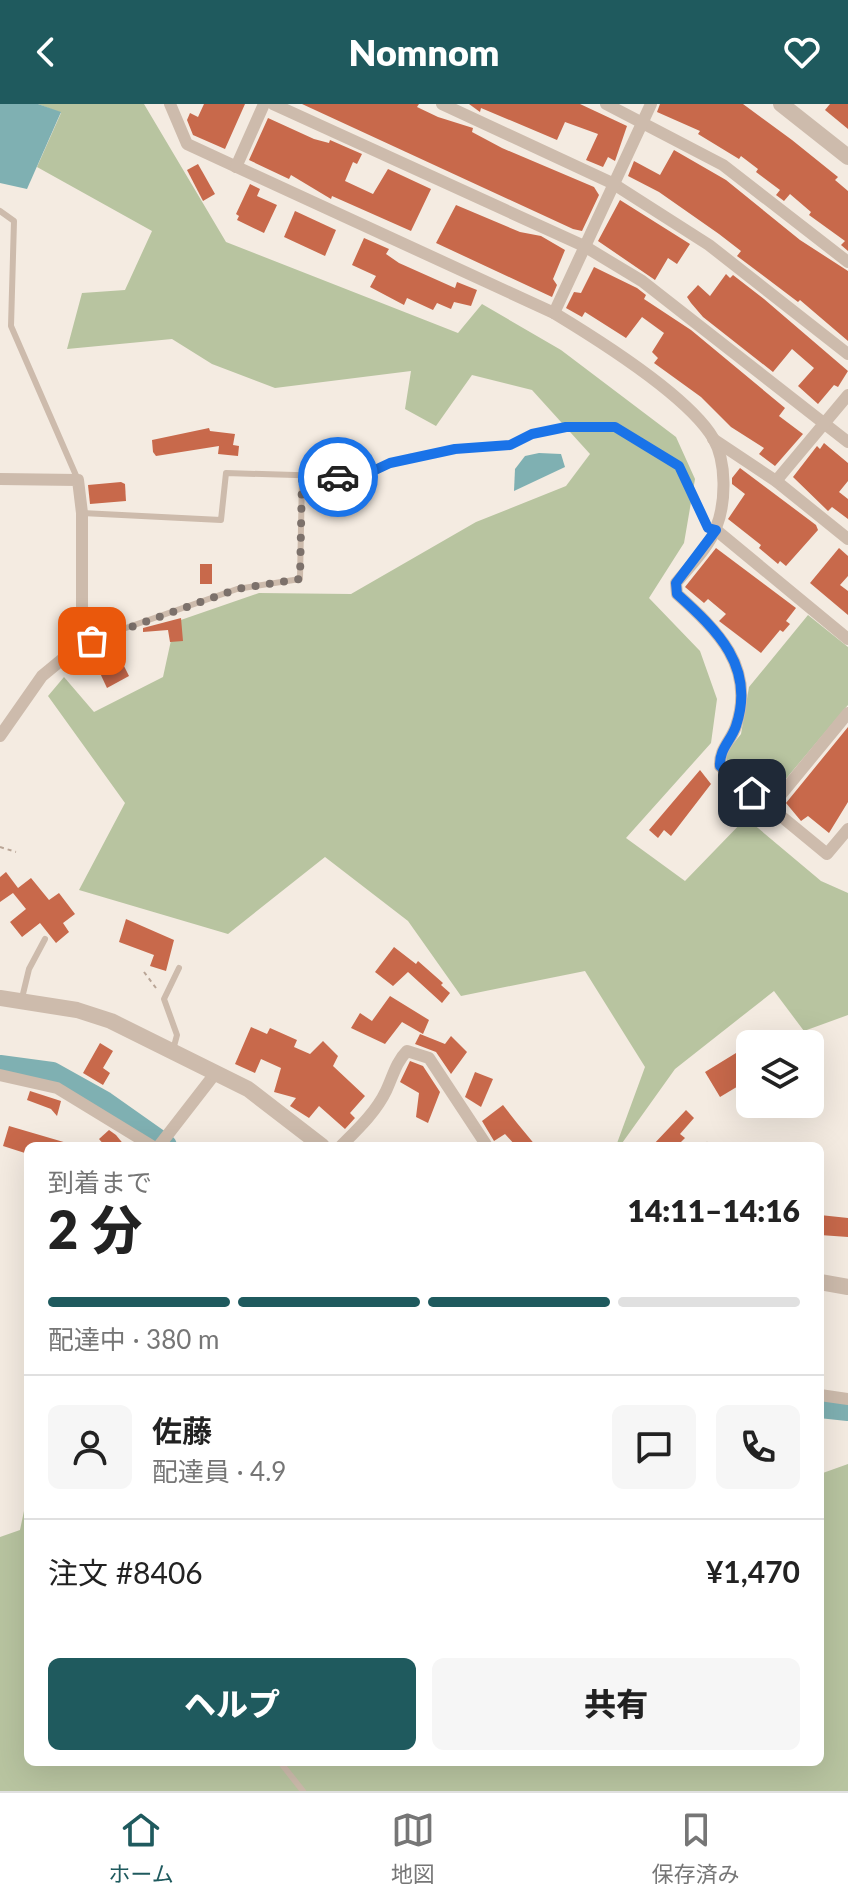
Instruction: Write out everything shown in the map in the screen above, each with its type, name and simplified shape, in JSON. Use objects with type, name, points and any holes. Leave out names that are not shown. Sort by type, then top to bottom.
[{"type":"street","points":[[170,104],[187,144],[554,313],[611,348],[680,403],[713,439],[776,481],[848,539]]},
{"type":"street","points":[[176,119],[183,104]]},
{"type":"street","points":[[236,167],[264,104]]},
{"type":"street","points":[[273,104],[584,246],[642,281],[848,442]]},
{"type":"street","points":[[442,104],[612,183],[709,245],[848,354]]},
{"type":"street","points":[[606,104],[723,165],[848,262]]},
{"type":"street","points":[[554,313],[651,104]]},
{"type":"street","points":[[781,104],[848,157]]},
{"type":"street","points":[[776,481],[848,395]]},
{"type":"street","points":[[713,439],[722,471],[723,498],[716,530],[676,583],[677,594],[730,648],[741,674],[742,703],[735,728],[720,755],[720,766],[827,854],[848,829]]},
{"type":"street","points":[[0,479],[78,480],[82,513],[82,643],[42,676],[0,736]]},
{"type":"street","points":[[716,530],[848,639]]},
{"type":"street","points":[[770,808],[848,713]]},
{"type":"street","points":[[0,998],[77,1010],[111,1021],[214,1075],[248,1089],[273,1104],[317,1142]]},
{"type":"street","points":[[345,1142],[367,1120],[386,1093],[399,1059],[407,1051],[415,1051],[429,1058],[484,1142]]},
{"type":"street","points":[[0,1075],[57,1088],[145,1142]]},
{"type":"street","points":[[162,1142],[214,1075]]},
{"type":"street","points":[[824,1283],[848,1287]]},
{"type":"street","points":[[824,1396],[848,1399]]},
{"type":"lane","points":[[0,211],[14,221],[11,326],[78,480]]},
{"type":"lane","points":[[82,513],[221,520],[226,473],[302,478],[360,477],[390,463],[455,449],[510,445],[532,434],[566,427],[615,427],[679,466],[708,528],[716,530]]},
{"type":"lane","points":[[82,643],[237,589],[300,579],[302,478]]},
{"type":"lane","points":[[21,1001],[29,969],[45,939]]},
{"type":"lane","points":[[172,1053],[177,1035],[164,999],[179,968]]},
{"type":"lane","points":[[283,1766],[303,1791]]},
{"type":"path","points":[[0,847],[16,852]]},
{"type":"path","points":[[144,972],[164,999]]},
{"type":"green space","points":[[38,104],[144,104],[226,242],[458,333],[482,304],[561,350],[676,437],[695,479],[684,543],[649,598],[700,651],[717,699],[711,743],[626,838],[685,881],[746,818],[821,881],[848,893],[848,1015],[803,1030],[774,991],[675,1069],[623,1142],[617,1142],[645,1067],[585,971],[461,996],[408,921],[325,857],[228,934],[79,890],[125,803],[48,696],[64,677],[94,712],[163,677],[175,622],[259,593],[351,594],[476,522],[566,486],[590,454],[532,390],[472,375],[436,426],[405,409],[411,371],[275,388],[212,364],[172,339],[67,349],[82,293],[125,290],[152,231],[37,167],[61,113]]},
{"type":"green space","points":[[808,615],[848,647],[848,705],[774,793],[763,795],[727,767],[726,753],[741,734],[749,687]]},
{"type":"green space","points":[[848,1464],[848,1791],[0,1791],[0,1537],[20,1530],[24,1511],[24,1766],[824,1766],[824,1473]]},
{"type":"water","points":[[0,104],[38,104],[61,112],[27,189],[0,183]]},
{"type":"water","points":[[561,454],[565,467],[514,491],[515,469],[525,456]]},
{"type":"building","points":[[204,104],[245,104],[225,149],[193,135],[187,120],[190,113],[198,117]]},
{"type":"building","points":[[302,104],[419,104],[417,107],[438,117],[473,128],[472,132],[502,148],[594,187],[599,195],[582,231],[573,229]]},
{"type":"building","points":[[469,104],[580,104],[627,126],[615,161],[608,157],[603,167],[586,160],[598,134],[565,122],[557,140],[481,108],[480,112]]},
{"type":"building","points":[[660,104],[743,104],[792,140],[838,177],[835,180],[848,191],[848,251],[841,245],[845,241],[809,215],[811,212],[790,194],[784,201],[776,195],[780,190],[756,172],[758,169],[741,156],[739,159],[698,134],[700,131],[657,112]]},
{"type":"building","points":[[830,104],[848,104],[848,129],[825,110]]},
{"type":"building","points":[[268,118],[314,139],[329,143],[330,140],[362,154],[357,164],[353,162],[345,181],[373,194],[388,169],[431,189],[411,231],[332,196],[331,199],[291,175],[289,179],[249,160]]},
{"type":"building","points":[[674,150],[726,180],[800,240],[848,271],[848,341],[800,300],[798,302],[737,256],[741,251],[719,234],[659,192],[628,176],[634,161],[660,175]]},
{"type":"building","points":[[198,164],[215,194],[203,201],[187,170]]},
{"type":"building","points":[[250,184],[260,189],[257,196],[277,205],[264,233],[237,220],[239,216],[236,214]]},
{"type":"building","points":[[620,200],[690,244],[677,264],[668,258],[655,280],[598,241]]},
{"type":"building","points":[[456,205],[520,232],[541,236],[565,250],[553,279],[557,285],[552,297],[436,243]]},
{"type":"building","points":[[295,211],[336,230],[325,256],[284,237]]},
{"type":"building","points":[[364,238],[389,249],[386,254],[399,263],[455,288],[457,282],[477,290],[471,306],[454,302],[451,309],[437,303],[433,310],[407,298],[404,305],[370,287],[376,276],[352,265]]},
{"type":"building","points":[[594,267],[637,288],[646,295],[644,299],[691,330],[785,408],[779,416],[803,434],[775,466],[759,454],[764,448],[731,427],[701,397],[654,363],[658,358],[652,352],[664,333],[642,317],[626,338],[585,312],[582,317],[566,308],[574,292],[581,293]]},
{"type":"building","points":[[726,274],[730,278],[733,275],[764,299],[848,371],[838,387],[834,385],[818,404],[798,386],[814,368],[792,349],[773,372],[703,317],[691,303],[687,297],[698,285],[710,296]]},
{"type":"building","points":[[209,428],[210,431],[235,434],[233,445],[239,446],[238,456],[218,454],[219,446],[156,456],[153,452],[152,440]]},
{"type":"building","points":[[824,443],[848,463],[848,481],[839,492],[848,499],[848,519],[832,507],[828,511],[793,477],[817,446],[820,449]]},
{"type":"building","points":[[740,468],[816,525],[818,530],[786,566],[780,561],[778,564],[759,548],[761,545],[728,519],[745,494],[732,484],[732,478]]},
{"type":"building","points":[[125,484],[126,501],[90,504],[88,485]]},
{"type":"building","points":[[716,548],[796,608],[786,621],[790,624],[783,632],[780,630],[761,653],[719,621],[726,614],[708,599],[704,603],[685,587]]},
{"type":"building","points":[[839,548],[848,556],[848,576],[840,585],[848,591],[848,615],[810,583]]},
{"type":"building","points":[[200,564],[212,564],[212,584],[200,584]]},
{"type":"building","points":[[181,618],[183,641],[170,642],[168,630],[143,632],[143,628]]},
{"type":"building","points":[[121,660],[129,676],[107,688],[99,671]]},
{"type":"building","points":[[848,727],[848,802],[829,833],[808,816],[801,821],[786,803]]},
{"type":"building","points":[[700,770],[711,784],[671,836],[664,830],[658,838],[649,830]]},
{"type":"building","points":[[6,872],[18,888],[31,878],[49,900],[59,893],[75,914],[63,923],[69,932],[56,943],[40,923],[22,937],[10,922],[26,909],[13,893],[0,902],[0,877]]},
{"type":"building","points":[[126,919],[174,940],[166,971],[150,966],[154,955],[119,942]]},
{"type":"building","points":[[394,947],[416,964],[418,961],[443,983],[441,985],[450,993],[442,1003],[408,972],[393,986],[375,972]]},
{"type":"building","points":[[390,996],[429,1020],[423,1034],[402,1022],[385,1044],[351,1028],[360,1013],[372,1021]]},
{"type":"building","points":[[251,1027],[267,1034],[270,1028],[297,1040],[294,1047],[310,1054],[323,1041],[338,1056],[333,1066],[365,1096],[350,1113],[355,1118],[345,1129],[319,1106],[309,1118],[290,1106],[296,1098],[274,1092],[281,1068],[261,1059],[255,1073],[235,1064]]},
{"type":"building","points":[[420,1034],[445,1044],[451,1036],[467,1052],[451,1074],[436,1052],[415,1044]]},
{"type":"building","points":[[100,1043],[113,1051],[103,1068],[110,1073],[103,1085],[83,1073]]},
{"type":"building","points":[[736,1053],[736,1087],[720,1097],[705,1072]]},
{"type":"building","points":[[410,1061],[423,1066],[440,1092],[428,1123],[416,1117],[419,1093],[400,1082]]},
{"type":"building","points":[[475,1072],[493,1079],[481,1107],[465,1097]]},
{"type":"building","points":[[30,1091],[61,1101],[57,1116],[51,1109],[27,1100]]},
{"type":"building","points":[[503,1105],[533,1142],[512,1142],[505,1134],[494,1141],[482,1121]]},
{"type":"building","points":[[686,1110],[694,1118],[680,1134],[685,1138],[681,1142],[656,1142]]},
{"type":"building","points":[[9,1126],[64,1142],[24,1142],[24,1153],[3,1146]]},
{"type":"building","points":[[109,1130],[122,1142],[102,1142],[99,1139]]},
{"type":"building","points":[[824,1215],[848,1218],[848,1237],[824,1235]]},
{"type":"waterway","points":[[0,1067],[52,1074],[104,1103],[159,1142]]},
{"type":"waterway","points":[[824,1406],[848,1409]]},
{"type":"way so far","points":[[92,641],[237,589],[300,579],[302,478],[338,477]]},
{"type":"route","points":[[338,477],[360,477],[390,463],[455,449],[510,445],[532,434],[566,427],[615,427],[679,466],[708,528],[716,530],[676,583],[677,594],[708,622],[730,648],[741,674],[742,703],[735,728],[720,755],[720,766],[752,793]]}]
